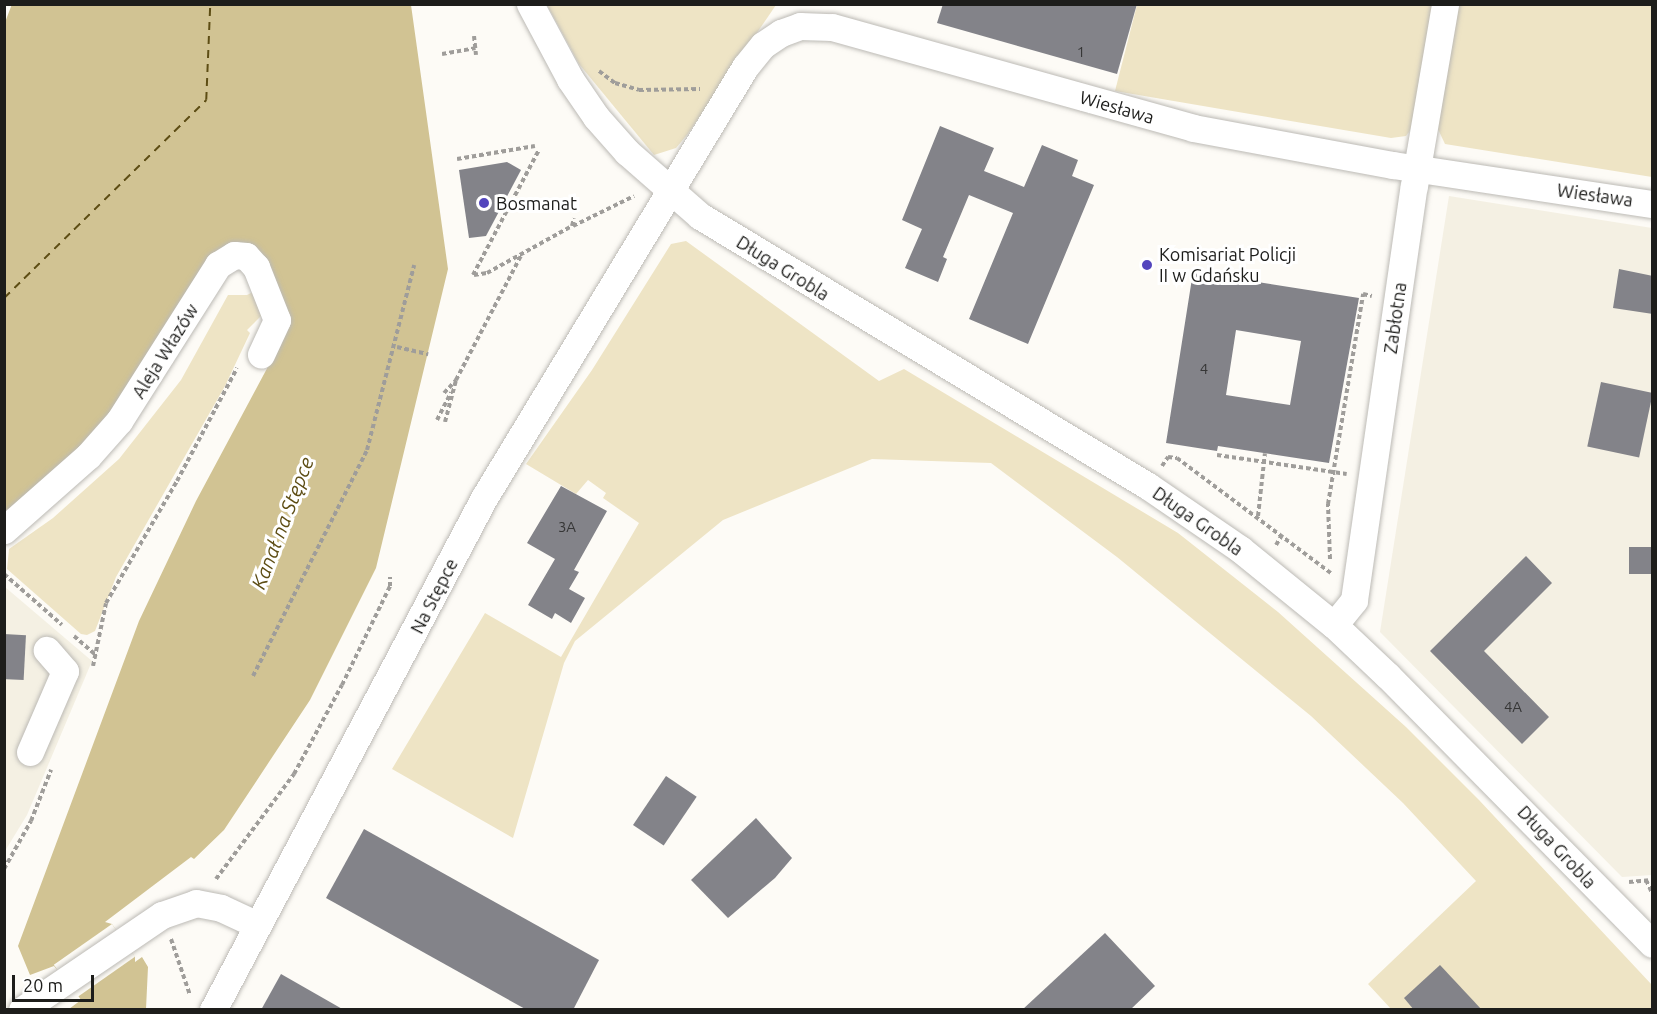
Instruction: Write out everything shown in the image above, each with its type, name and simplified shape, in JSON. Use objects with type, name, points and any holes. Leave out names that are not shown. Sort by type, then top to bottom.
[{"type":"street","name":"Długa Grobla","points":[[530,4],[578,93],[627,152],[666,188],[700,216],[804,282],[1148,486],[1213,529],[1334,626],[1447,733],[1653,944]]},
{"type":"street","name":"Zabłotna","points":[[1334,626],[1354,600],[1417,169],[1445,4]]},
{"type":"street","name":"Wiesława","points":[[666,188],[763,45],[780,33],[800,26],[832,27],[1193,128],[1417,169],[1653,204]]},
{"type":"street","name":"Na Stępce","points":[[202,1004],[255,924],[422,621],[484,498],[666,188]]},
{"type":"street","name":"Aleja Włazów","points":[[4,530],[80,464],[119,421],[218,264],[234,255],[246,256],[256,267],[277,320],[251,356]]},
{"type":"street","points":[[30,752],[65,671],[47,650]]},
{"type":"street","points":[[22,1010],[162,915],[196,903],[221,908],[255,924]]},
{"type":"path","points":[[474,36],[476,56]]},
{"type":"path","points":[[442,54],[475,48]]},
{"type":"path","points":[[591,64],[615,83],[639,90],[731,90]]},
{"type":"path","points":[[457,159],[537,148],[473,275],[487,273],[572,226],[666,188]]},
{"type":"path","points":[[572,226],[574,218]]},
{"type":"path","points":[[445,422],[456,380],[522,254]]},
{"type":"path","points":[[254,676],[368,450],[396,347],[414,265]]},
{"type":"path","points":[[1168,457],[1177,458],[1331,573],[1328,504],[1333,472],[1363,294],[1376,297]]},
{"type":"path","points":[[396,347],[428,354]]},
{"type":"path","points":[[88,678],[97,656],[106,603],[251,356]]},
{"type":"path","points":[[444,393],[456,380]]},
{"type":"path","points":[[437,420],[454,386]]},
{"type":"path","points":[[1257,517],[1265,453]]},
{"type":"path","points":[[1217,455],[1348,474]]},
{"type":"path","points":[[4,574],[97,656]]},
{"type":"path","points":[[210,887],[294,774],[342,685],[390,586],[390,577]]},
{"type":"path","points":[[4,869],[31,821],[53,766]]},
{"type":"path","points":[[1646,880],[1653,893]]},
{"type":"path","points":[[1623,883],[1653,880]]},
{"type":"path","points":[[170,933],[202,1004]]},
{"type":"shaded area","points":[[547,5],[776,5],[687,135],[676,148],[654,155],[579,64]]},
{"type":"shaded area","points":[[1137,5],[1436,5],[1414,125],[1406,136],[1391,138],[1115,91]]},
{"type":"shaded area","points":[[1459,5],[1652,5],[1652,177],[1445,144],[1437,127]]},
{"type":"shaded area","points":[[1449,196],[1652,228],[1652,875],[1622,877],[1380,632]]},
{"type":"shaded area","points":[[686,241],[879,381],[904,369],[1178,533],[1278,612],[1406,727],[1479,800],[1652,985],[1652,1009],[1391,1009],[1368,984],[1476,881],[1403,803],[1311,716],[1117,557],[991,463],[872,459],[723,520],[575,641],[564,663],[513,838],[392,769],[485,613],[561,657],[639,523],[603,498],[606,493],[588,480],[576,494],[526,464],[592,370],[671,244]]},
{"type":"shaded area","points":[[255,291],[262,315],[247,330],[250,333],[225,386],[116,577],[95,631],[87,635],[81,634],[7,569],[9,549],[53,518],[119,459],[181,380],[228,295],[247,295]]},
{"type":"shaded area","points":[[5,587],[92,661],[27,815],[5,851]]},
{"type":"water","name":"Kanał na Stępce","points":[[12,4],[411,5],[448,269],[376,568],[310,700],[224,830],[194,859],[191,857],[105,922],[112,924],[135,957],[135,962],[142,957],[148,967],[146,1009],[69,1009],[81,1000],[54,966],[30,975],[18,946],[139,621],[196,501],[287,331],[243,243],[82,451],[5,516],[4,25]]},
{"type":"pier","points":[[112,924],[135,957],[77,997],[54,965]]},
{"type":"building","points":[[943,4],[1137,4],[1117,74],[937,23]]},
{"type":"building","points":[[940,126],[994,148],[984,171],[1024,187],[1042,145],[1078,160],[1072,176],[1094,185],[1028,344],[969,319],[1013,213],[969,195],[943,257],[947,259],[938,282],[905,268],[922,229],[902,220]]},
{"type":"building","name":"Bosmanat","points":[[507,162],[521,170],[486,236],[469,238],[459,170]]},
{"type":"building","points":[[1619,269],[1653,276],[1653,314],[1613,308]]},
{"type":"building","points":[[1193,272],[1359,298],[1329,463],[1218,446],[1217,451],[1166,443]],"holes":[[[1236,330],[1301,341],[1290,405],[1226,395]]]},
{"type":"building","points":[[1601,382],[1652,393],[1639,458],[1587,447]]},
{"type":"building","points":[[561,486],[607,511],[574,570],[579,572],[569,589],[585,598],[571,623],[555,613],[552,619],[528,605],[555,559],[527,543]]},
{"type":"building","points":[[1629,547],[1652,547],[1652,574],[1629,574]]},
{"type":"building","points":[[1526,556],[1552,583],[1484,651],[1549,717],[1522,744],[1430,651]]},
{"type":"building","points":[[4,634],[26,635],[24,680],[4,679]]},
{"type":"building","points":[[666,776],[697,797],[664,846],[633,825]]},
{"type":"building","points":[[756,818],[792,858],[775,878],[728,918],[691,880]]},
{"type":"building","points":[[364,829],[599,960],[573,1010],[527,1010],[326,898]]},
{"type":"building","points":[[1105,933],[1155,986],[1130,1010],[1022,1010]]},
{"type":"building","points":[[1440,965],[1482,1010],[1414,1010],[1404,998]]},
{"type":"building","points":[[281,974],[344,1010],[261,1010]]},
{"type":"ferry route","points":[[4,298],[206,100],[210,4]]},
{"type":"place","name":"Bosmanat","points":[[484,203]]},
{"type":"place","name":"Komisariat Policji II w Gdańsku","points":[[1147,265]]}]
